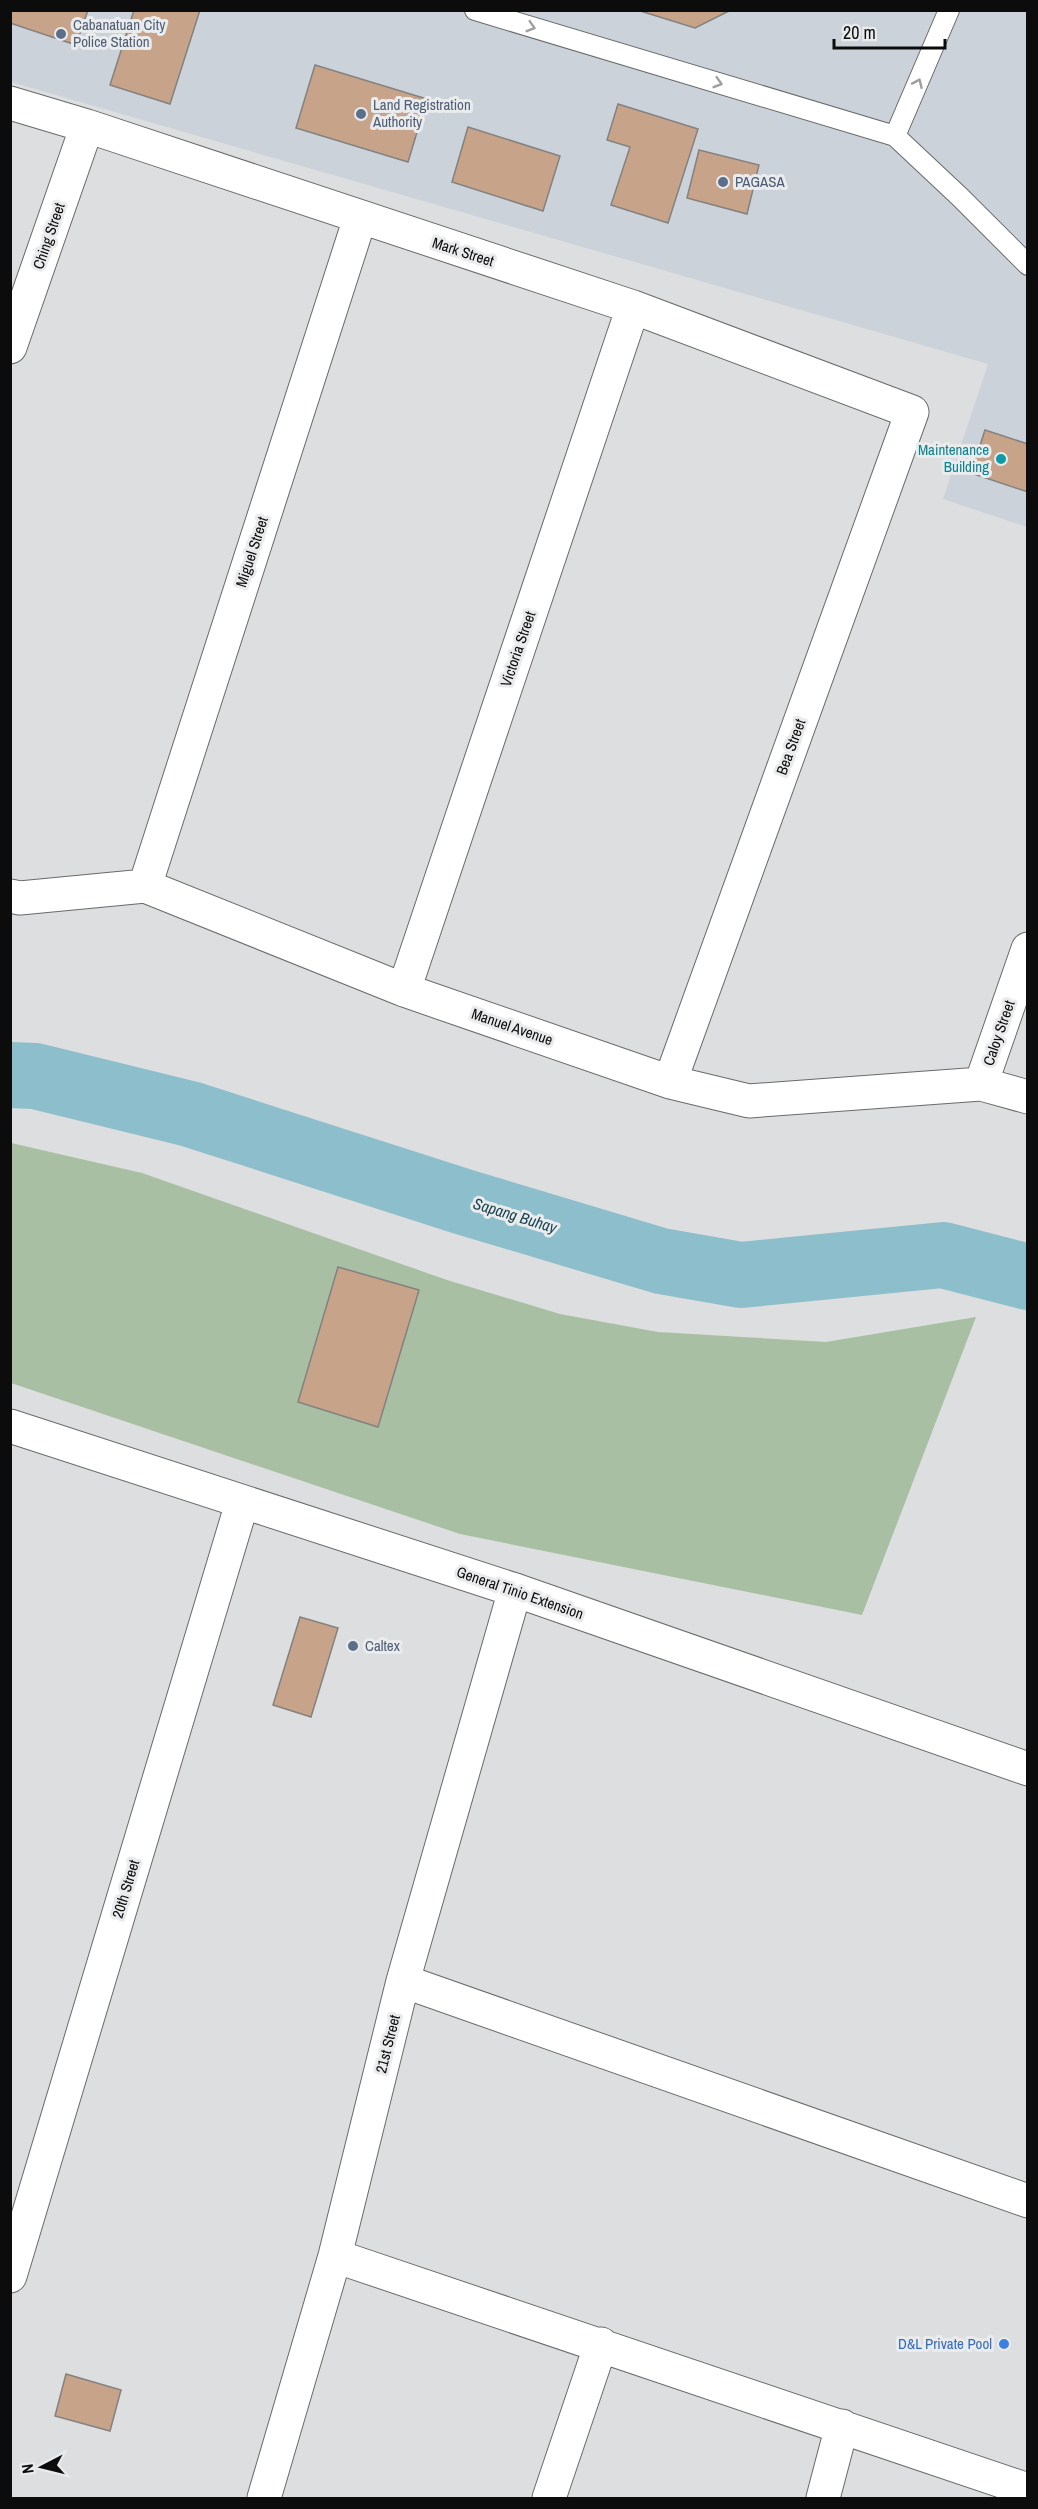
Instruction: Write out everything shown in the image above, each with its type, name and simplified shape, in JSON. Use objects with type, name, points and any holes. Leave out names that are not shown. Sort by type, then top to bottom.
[{"type":"street","name":"Mark Street","points":[[10,103],[87,126],[633,307],[912,412]]},
{"type":"street","name":"Ching Street","points":[[10,347],[87,126]]},
{"type":"street","name":"Miguel Street","points":[[145,886],[360,218]]},
{"type":"street","name":"Victoria Street","points":[[404,990],[633,307]]},
{"type":"street","name":"Bea Street","points":[[670,1082],[912,412]]},
{"type":"street","name":"Manuel Avenue","points":[[10,896],[20,898],[145,886],[404,990],[670,1082],[749,1101],[981,1084],[1028,1097]]},
{"type":"street","name":"Caloy Street","points":[[981,1084],[1028,949]]},
{"type":"street","name":"General Tinio Extension","points":[[10,1426],[515,1590],[1028,1769]]},
{"type":"street","name":"20th Street","points":[[10,2276],[242,1503]]},
{"type":"street","name":"21st Street","points":[[264,2499],[335,2256],[403,1981],[515,1590]]},
{"type":"street","points":[[403,1981],[1028,2201]]},
{"type":"street","points":[[335,2256],[1028,2490]]},
{"type":"street","points":[[549,2499],[601,2344]]},
{"type":"street","points":[[823,2499],[842,2426]]},
{"type":"lane","points":[[475,10],[895,136],[1028,265]]},
{"type":"lane","points":[[895,136],[950,10]]},
{"type":"shaded area","points":[[10,11],[1027,11],[1027,527],[943,499],[988,364],[11,82]]},
{"type":"green space","points":[[11,1143],[142,1173],[447,1280],[560,1314],[658,1332],[826,1342],[976,1317],[862,1615],[460,1534],[11,1383]]},
{"type":"building","name":"Cabanatuan City Police Station","points":[[10,10],[88,10],[76,45],[10,23]]},
{"type":"building","points":[[134,10],[200,10],[170,104],[110,85]]},
{"type":"building","points":[[637,10],[731,10],[695,28]]},
{"type":"building","name":"Land Registration Authority","points":[[315,65],[427,99],[408,162],[296,128]]},
{"type":"building","points":[[618,104],[698,129],[668,223],[611,205],[630,147],[607,140]]},
{"type":"building","points":[[468,127],[560,156],[543,211],[452,182]]},
{"type":"building","name":"PAGASA","points":[[699,150],[759,165],[747,214],[687,198]]},
{"type":"building","name":"Maintenance Building","points":[[985,430],[1028,444],[1028,492],[971,473]]},
{"type":"building","points":[[338,1267],[419,1290],[378,1427],[298,1402]]},
{"type":"building","points":[[300,1617],[338,1628],[311,1717],[273,1705]]},
{"type":"building","points":[[66,2374],[121,2390],[110,2431],[55,2416]]},
{"type":"waterway","name":"Sapang Buhay","points":[[10,1075],[35,1076],[190,1114],[464,1202],[661,1261],[741,1275],[943,1255],[1028,1277]]},
{"type":"place","name":"Cabanatuan City Police Station","points":[[61,34]]},
{"type":"place","name":"Land Registration Authority","points":[[361,114]]},
{"type":"place","name":"PAGASA","points":[[723,182]]},
{"type":"place","name":"Maintenance Building","points":[[1001,459]]},
{"type":"place","name":"Caltex","points":[[353,1646]]},
{"type":"place","name":"D&L Private Pool","points":[[1004,2344]]}]
